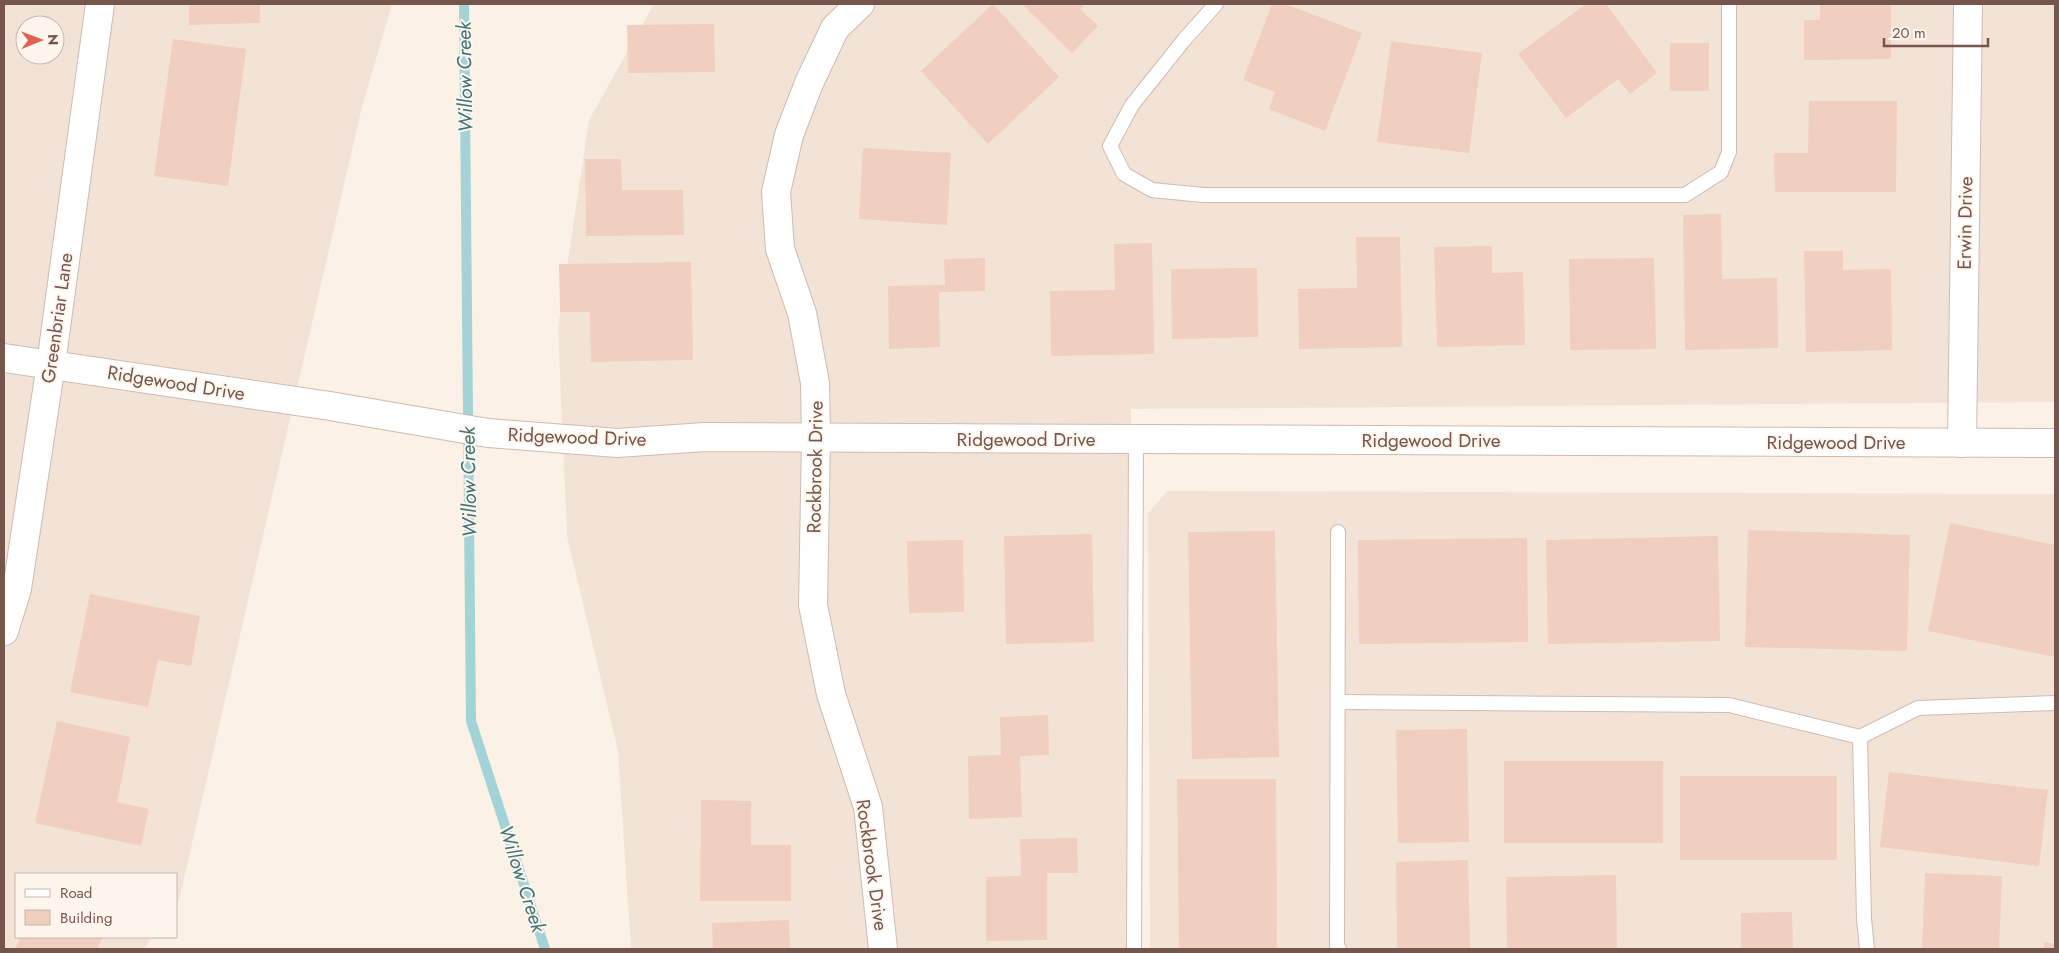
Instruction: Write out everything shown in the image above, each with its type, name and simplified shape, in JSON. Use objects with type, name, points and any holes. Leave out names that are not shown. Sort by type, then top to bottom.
[{"type":"street","name":"Greenbriar Lane","points":[[4,630],[17,589],[51,364],[100,4]]},
{"type":"street","name":"Rockbrook Drive","points":[[860,4],[835,28],[808,83],[789,135],[776,192],[780,249],[802,313],[816,383],[813,605],[831,694],[868,806],[884,949]]},
{"type":"street","name":"Erwin Drive","points":[[1962,443],[1968,4]]},
{"type":"street","name":"Ridgewood Drive","points":[[4,358],[320,404],[488,433],[618,443],[705,437],[2055,443]]},
{"type":"lane","points":[[1216,4],[1184,40],[1132,105],[1110,146],[1124,174],[1152,190],[1203,196],[1685,195],[1721,172],[1729,152],[1730,4]]},
{"type":"lane","points":[[1134,949],[1136,439]]},
{"type":"lane","points":[[1338,532],[1337,947],[1339,949]]},
{"type":"lane","points":[[1339,702],[1729,705],[1860,737],[1918,708],[2055,704]]},
{"type":"lane","points":[[1860,737],[1864,919],[1867,949]]},
{"type":"shaded area","points":[[4,4],[392,4],[361,111],[179,900],[178,901],[178,873],[15,873],[15,938],[152,938],[144,949],[4,949]]},
{"type":"shaded area","points":[[654,4],[2055,4],[2055,402],[1131,409],[1139,949],[631,949],[618,751],[567,536],[558,327],[589,120]]},
{"type":"shaded area","points":[[1167,491],[2055,494],[2055,949],[1150,949],[1148,514]]},
{"type":"building","points":[[189,4],[260,4],[260,23],[189,25]]},
{"type":"building","points":[[993,4],[1059,77],[988,144],[921,71]]},
{"type":"building","points":[[1022,4],[1085,4],[1080,9],[1098,26],[1072,53]]},
{"type":"building","points":[[1272,4],[1285,4],[1362,33],[1325,131],[1269,109],[1275,92],[1243,80]]},
{"type":"building","points":[[1586,4],[1606,4],[1657,73],[1630,94],[1618,79],[1566,118],[1518,54]]},
{"type":"building","points":[[1820,4],[1891,4],[1891,59],[1804,60],[1804,20],[1820,20]]},
{"type":"building","points":[[714,24],[715,72],[628,73],[627,25]]},
{"type":"building","points":[[173,39],[246,49],[228,186],[154,176]]},
{"type":"building","points":[[1391,41],[1482,53],[1469,153],[1377,142]]},
{"type":"building","points":[[1670,43],[1709,43],[1709,91],[1670,91]]},
{"type":"building","points":[[1809,101],[1897,101],[1896,192],[1775,192],[1774,153],[1808,153]]},
{"type":"building","points":[[863,148],[951,153],[947,225],[859,219]]},
{"type":"building","points":[[585,159],[621,159],[622,190],[683,190],[684,235],[586,236]]},
{"type":"building","points":[[1721,214],[1722,279],[1777,278],[1778,348],[1685,350],[1683,215]]},
{"type":"building","points":[[1356,237],[1400,237],[1402,347],[1299,349],[1298,289],[1357,288]]},
{"type":"building","points":[[1152,243],[1154,354],[1051,356],[1050,291],[1115,290],[1114,244]]},
{"type":"building","points":[[1492,246],[1492,273],[1523,272],[1525,345],[1437,347],[1434,247]]},
{"type":"building","points":[[1804,251],[1843,251],[1843,270],[1891,269],[1892,350],[1806,352]]},
{"type":"building","points":[[985,258],[985,291],[939,292],[940,347],[889,349],[888,286],[945,285],[944,259]]},
{"type":"building","points":[[1654,258],[1656,349],[1570,350],[1569,259]]},
{"type":"building","points":[[691,262],[693,360],[591,362],[590,312],[560,312],[559,264]]},
{"type":"building","points":[[1257,268],[1258,337],[1172,339],[1171,269]]},
{"type":"building","points":[[1950,523],[2055,545],[2055,657],[1928,631]]},
{"type":"building","points":[[1748,530],[1910,535],[1907,651],[1745,647]]},
{"type":"building","points":[[1275,531],[1279,757],[1192,759],[1188,532]]},
{"type":"building","points":[[1092,534],[1094,642],[1006,644],[1004,536]]},
{"type":"building","points":[[1718,536],[1720,641],[1548,644],[1546,540]]},
{"type":"building","points":[[1527,538],[1528,642],[1359,644],[1358,540]]},
{"type":"building","points":[[963,540],[964,612],[909,613],[907,541]]},
{"type":"building","points":[[90,594],[200,616],[191,666],[158,660],[148,707],[70,692]]},
{"type":"building","points":[[1048,715],[1049,755],[1020,756],[1022,817],[969,819],[968,756],[1001,755],[1000,717]]},
{"type":"building","points":[[57,721],[130,737],[117,802],[149,809],[141,846],[35,823]]},
{"type":"building","points":[[1467,729],[1469,842],[1398,843],[1396,730]]},
{"type":"building","points":[[1504,761],[1663,761],[1663,843],[1504,843]]},
{"type":"building","points":[[1889,772],[2048,790],[2039,866],[1880,847]]},
{"type":"building","points":[[1680,776],[1837,776],[1837,860],[1680,860]]},
{"type":"building","points":[[1177,779],[1276,779],[1277,949],[1179,949]]},
{"type":"building","points":[[701,800],[751,801],[751,845],[791,845],[791,901],[700,901]]},
{"type":"building","points":[[1077,838],[1078,873],[1047,873],[1047,940],[986,941],[986,877],[1021,876],[1020,839]]},
{"type":"building","points":[[1468,860],[1470,949],[1397,949],[1396,862]]},
{"type":"building","points":[[1925,873],[2002,876],[1999,949],[1922,949]]},
{"type":"building","points":[[1616,875],[1617,949],[1507,949],[1506,877]]},
{"type":"building","points":[[1792,912],[1793,949],[1741,949],[1741,913]]},
{"type":"building","points":[[789,920],[790,949],[713,949],[712,923]]},
{"type":"building","points":[[20,938],[102,938],[97,949],[15,949]]},
{"type":"building","points":[[2045,942],[2055,944],[2055,949],[2043,949]]},
{"type":"waterway","name":"Willow Creek","points":[[464,4],[471,721],[545,949]]}]
